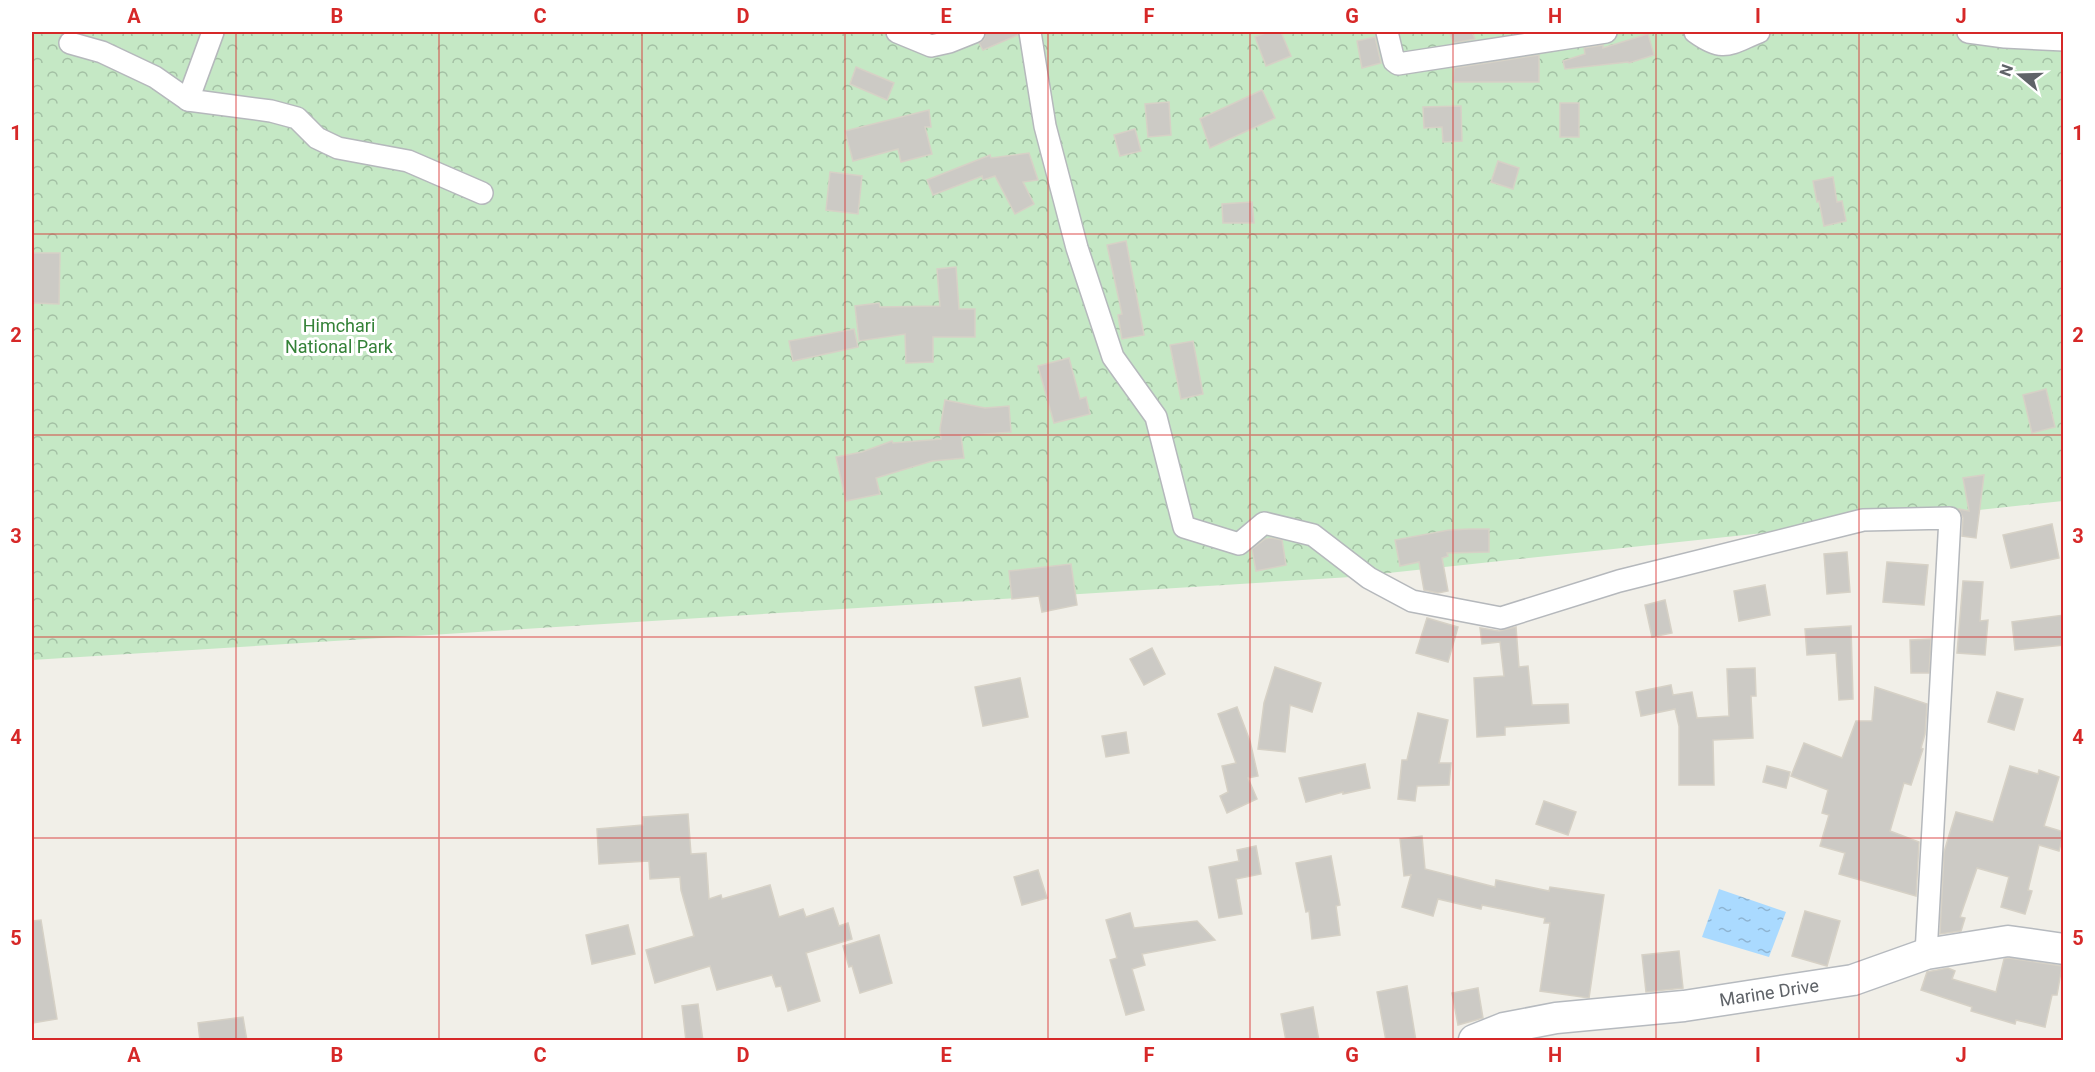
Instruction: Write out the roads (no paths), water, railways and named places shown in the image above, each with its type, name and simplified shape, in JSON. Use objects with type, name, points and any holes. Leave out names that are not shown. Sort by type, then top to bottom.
[{"type":"main road","name":"Marine Drive","points":[[1474,1041],[1504,1028],[1556,1018],[1684,1006],[1853,980],[1926,954],[2008,941],[2064,949]]},
{"type":"street","points":[[189,100],[213,32]]},
{"type":"street","points":[[897,32],[931,46],[974,32]]},
{"type":"street","points":[[1030,32],[1045,126],[1077,248],[1113,357],[1156,417],[1184,527],[1239,544],[1264,523],[1313,535],[1369,578],[1412,601],[1501,618],[1620,581],[1863,520],[1950,518],[1926,954]]},
{"type":"street","points":[[1388,32],[1394,62],[1404,64],[1606,32]]},
{"type":"street","points":[[1695,32],[1717,45],[1726,45],[1759,32]]},
{"type":"street","points":[[1968,32],[2005,37],[2064,40]]},
{"type":"street","points":[[70,43],[102,52],[154,77],[189,100],[271,111],[297,118],[317,138],[338,148],[408,161],[482,193]]},
{"type":"water","points":[[1719,889],[1786,912],[1769,957],[1702,937]]},
{"type":"park label","name":"Himchari National Park","points":[[339,336]]}]
